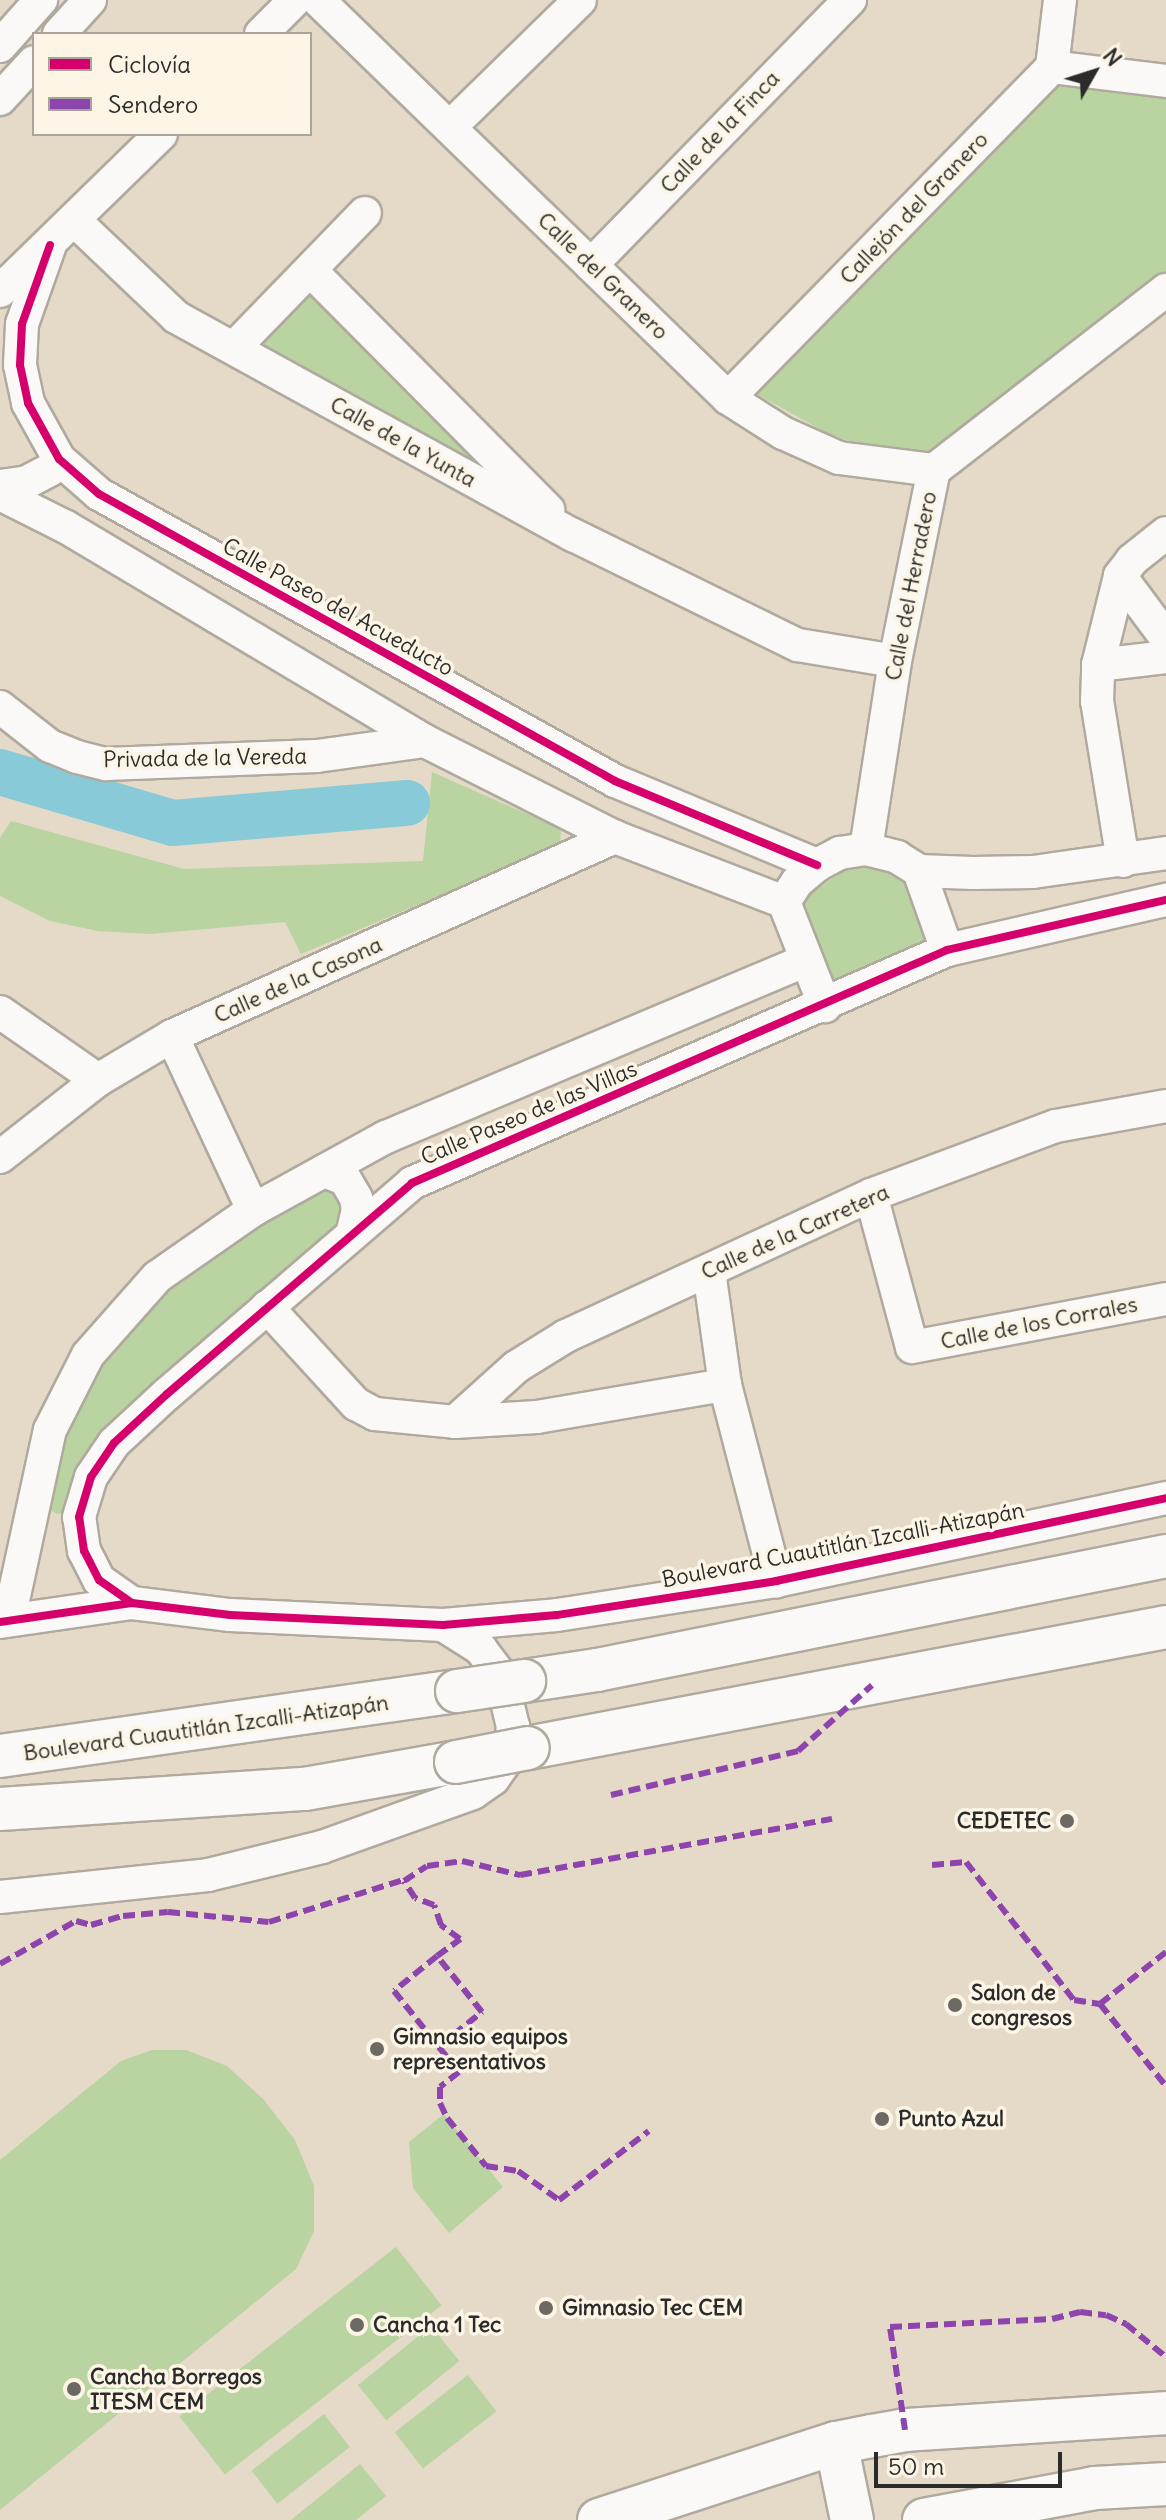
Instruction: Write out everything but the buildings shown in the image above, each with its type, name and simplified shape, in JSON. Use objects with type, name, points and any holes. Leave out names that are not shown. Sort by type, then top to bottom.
[{"type":"main road","name":"Boulevard Cuautitlán Izcalli-Atizapán","points":[[14,1755],[613,1667],[1166,1556]]},
{"type":"main road","points":[[11,1809],[305,1789],[1166,1627]]},
{"type":"main road","points":[[11,1809],[42,1800],[49,1792],[50,1779],[42,1764],[14,1755]]},
{"type":"main road","points":[[599,2520],[836,2443],[905,2430],[1166,2413]]},
{"type":"main road","points":[[836,2443],[852,2520]]},
{"type":"main road","points":[[924,2520],[1095,2488],[1166,2484]]},
{"type":"street","points":[[0,46],[41,0]]},
{"type":"street","points":[[61,32],[90,0]]},
{"type":"street","points":[[263,32],[295,0]]},
{"type":"street","name":"Calle del Granero","points":[[318,0],[728,398],[783,433],[839,458],[934,470]]},
{"type":"street","points":[[451,126],[580,0]]},
{"type":"street","name":"Calle de la Finca","points":[[591,265],[850,0]]},
{"type":"street","points":[[1060,0],[1052,67],[1166,81]]},
{"type":"street","points":[[0,99],[32,64]]},
{"type":"street","name":"Callejón del Granero","points":[[728,398],[1052,67]]},
{"type":"street","name":"Calle Paseo del Acueducto","points":[[0,291],[159,136]]},
{"type":"street","points":[[234,348],[365,213]]},
{"type":"street","name":"Calle de la Yunta","points":[[75,221],[176,317],[573,535],[798,645],[895,661]]},
{"type":"street","name":"Calle Paseo del Acueducto","points":[[50,245],[22,324],[20,365],[28,403],[59,459],[99,494],[615,781],[817,865]]},
{"type":"street","name":"Calle de la Yunta","points":[[311,271],[573,535]]},
{"type":"street","name":"Calle del Herradero","points":[[866,849],[895,661],[934,470],[1166,290]]},
{"type":"street","points":[[0,486],[27,482],[50,470],[59,459]]},
{"type":"street","points":[[0,494],[66,527],[425,741],[615,837],[784,902]]},
{"type":"street","points":[[1123,861],[1097,701],[1098,665],[1120,576],[1132,560],[1166,533]]},
{"type":"street","points":[[1120,576],[1166,638]]},
{"type":"street","points":[[1098,665],[1166,657]]},
{"type":"street","name":"Privada de la Vereda","points":[[0,707],[50,746],[106,764],[317,756],[425,741]]},
{"type":"street","name":"Calle de la Casona","points":[[0,1157],[98,1080],[172,1036],[615,837]]},
{"type":"street","points":[[784,902],[797,882],[817,865],[840,853],[866,849],[897,857],[919,871],[1033,872],[1166,853]]},
{"type":"street","points":[[919,871],[947,950]]},
{"type":"street","name":"Calle Paseo de las Villas","points":[[132,1603],[99,1580],[84,1551],[79,1517],[91,1477],[114,1443],[412,1183],[825,1006],[947,950],[1166,900]]},
{"type":"street","points":[[784,902],[804,961],[825,1006]]},
{"type":"street","name":"Calle Paseo de las Villas","points":[[5,1620],[50,1430],[88,1355],[157,1277],[253,1210],[386,1137],[804,961]]},
{"type":"street","points":[[0,1012],[98,1080]]},
{"type":"street","points":[[172,1036],[253,1210]]},
{"type":"street","name":"Calle de la Carretera","points":[[455,1422],[516,1367],[554,1344],[871,1195],[1056,1126],[1166,1106]]},
{"type":"street","points":[[324,1171],[345,1179],[356,1198],[358,1209],[352,1234]]},
{"type":"street","name":"Calle de los Corrales","points":[[871,1195],[912,1347],[1166,1299]]},
{"type":"street","points":[[709,1271],[725,1385],[776,1581]]},
{"type":"street","points":[[267,1307],[356,1404],[375,1414],[455,1422],[537,1417],[725,1385]]},
{"type":"street","name":"Boulevard Cuautitlán Izcalli-Atizapán","points":[[5,1620],[132,1603],[230,1615],[443,1625],[557,1615],[776,1581],[1166,1498]]},
{"type":"street","points":[[31,1509],[56,1523],[79,1517]]},
{"type":"street","points":[[0,1897],[208,1875],[322,1847],[473,1793],[493,1779],[507,1759],[513,1727],[501,1676],[481,1649],[443,1625]]},
{"type":"green space","points":[[1058,80],[1166,93],[1166,274],[931,464],[879,452],[827,433],[755,393]]},
{"type":"green space","points":[[312,278],[542,512],[243,347]]},
{"type":"green space","points":[[432,772],[561,829],[560,845],[301,954],[285,922],[150,934],[98,931],[50,921],[0,896],[0,838],[11,821],[184,869],[423,861]]},
{"type":"green space","points":[[853,865],[907,874],[929,954],[848,991],[831,980],[801,919],[801,899]]},
{"type":"green space","points":[[316,1183],[344,1196],[345,1230],[115,1430],[73,1512],[57,1514],[42,1505],[57,1430],[93,1360],[172,1274]]},
{"type":"green space","name":"Cancha Borregos ITESM CEM","points":[[152,2050],[186,2050],[227,2066],[263,2099],[295,2140],[314,2186],[314,2231],[296,2269],[0,2510],[0,2160],[121,2061]]},
{"type":"green space","points":[[444,2114],[503,2187],[449,2233],[413,2188],[409,2142]]},
{"type":"green space","points":[[396,2247],[442,2305],[225,2475],[179,2416]]},
{"type":"green space","points":[[431,2326],[459,2361],[386,2420],[358,2385]]},
{"type":"green space","points":[[468,2375],[496,2411],[423,2469],[395,2432]]},
{"type":"green space","points":[[324,2414],[350,2447],[277,2504],[252,2471]]},
{"type":"green space","points":[[360,2464],[386,2496],[356,2520],[291,2520]]},
{"type":"waterway","points":[[0,772],[173,823],[407,803]]},
{"type":"marked path","points":[[611,1795],[798,1751],[872,1685]]},
{"type":"marked path","points":[[437,1956],[460,1939],[441,1925],[434,1905],[415,1898],[404,1881],[427,1866],[462,1861],[520,1875],[832,1819]]},
{"type":"marked path","points":[[932,1865],[966,1862],[1074,2000],[1100,2004]]},
{"type":"marked path","points":[[0,1964],[76,1921],[91,1925],[123,1916],[168,1912],[269,1922],[409,1878]]},
{"type":"marked path","points":[[1166,1952],[1100,2004],[1166,2086]]},
{"type":"marked path","points":[[439,2046],[482,2012],[437,1956],[394,1991],[459,2072],[440,2087],[440,2103],[447,2118],[486,2166],[518,2171],[559,2200],[649,2131]]},
{"type":"marked path","points":[[905,2430],[890,2327],[1052,2319],[1080,2312],[1106,2315],[1126,2324],[1166,2357]]},
{"type":"cycle path","points":[[50,245],[22,324],[20,365],[28,403],[59,459],[99,494],[615,781],[817,865]]},
{"type":"cycle path","points":[[132,1603],[99,1580],[84,1551],[79,1517],[91,1477],[114,1443],[167,1394],[412,1183],[947,950],[1166,900]]},
{"type":"cycle path","points":[[0,1622],[132,1603],[230,1615],[443,1625],[557,1615],[776,1581],[1166,1498]]},
{"type":"place","name":"CEDETEC","points":[[1067,1821]]},
{"type":"place","name":"Salon de congresos","points":[[955,2005]]},
{"type":"place","name":"Gimnasio equipos representativos","points":[[377,2049]]},
{"type":"place","name":"Punto Azul","points":[[882,2119]]},
{"type":"place","name":"Gimnasio Tec CEM","points":[[546,2308]]},
{"type":"place","name":"Cancha 1 Tec","points":[[357,2325]]},
{"type":"place","name":"Cancha Borregos ITESM CEM","points":[[74,2389]]}]
